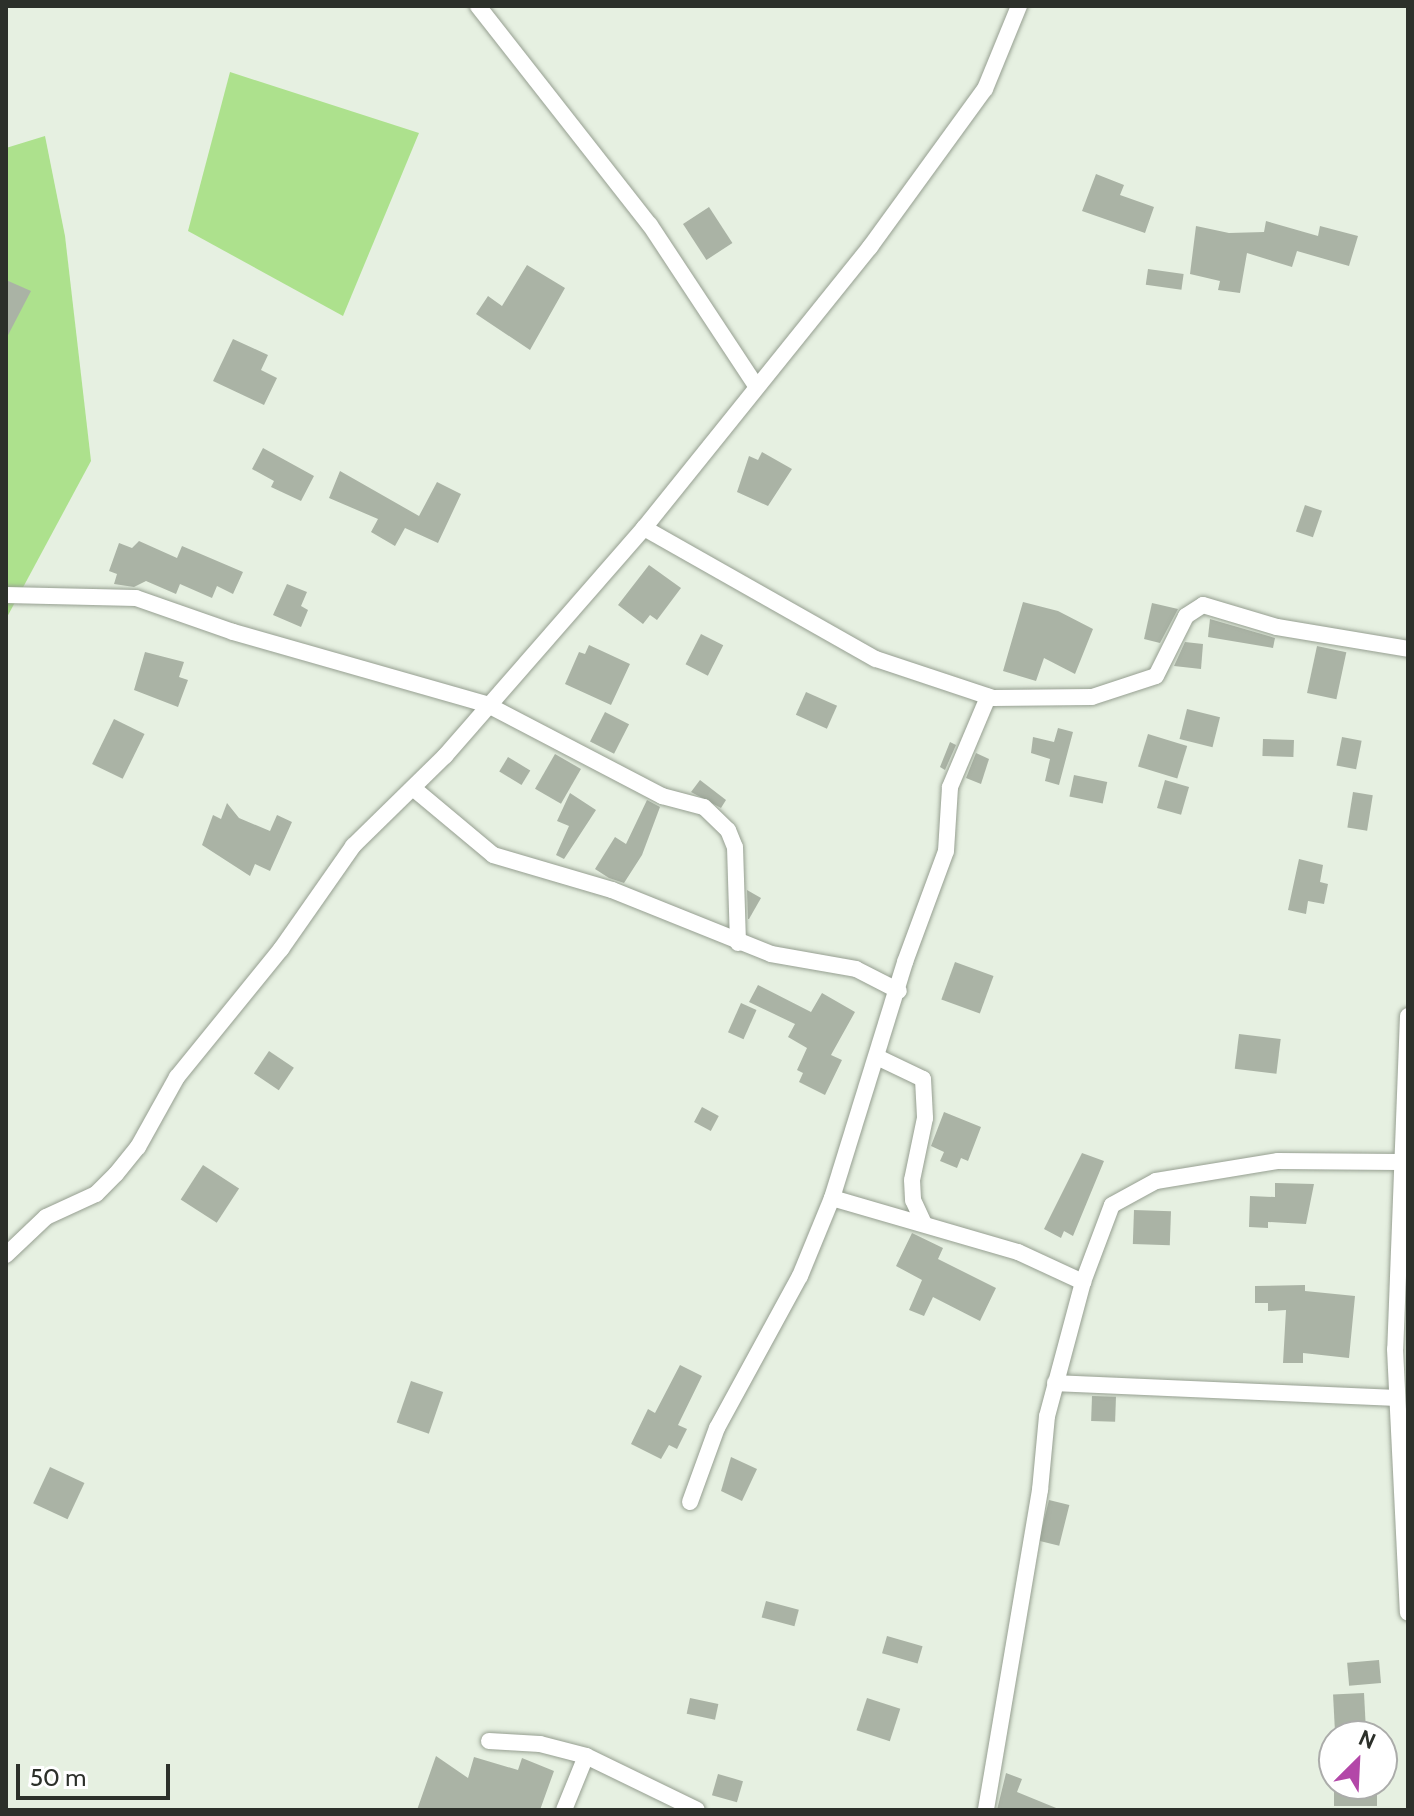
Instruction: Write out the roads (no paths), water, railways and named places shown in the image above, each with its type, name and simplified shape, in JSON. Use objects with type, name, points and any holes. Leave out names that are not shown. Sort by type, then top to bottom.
[{"type":"street","points":[[478,6],[650,225],[756,386]]},
{"type":"street","points":[[6,1255],[46,1217],[96,1194],[116,1174],[138,1147],[177,1077],[281,949],[353,846],[413,788],[644,528],[870,247],[985,89],[1019,6]]},
{"type":"street","points":[[644,528],[876,659],[988,697],[1092,697],[1127,689],[1156,676],[1186,616],[1203,605],[1277,627],[1408,649]]},
{"type":"street","points":[[6,595],[136,598],[233,632],[486,704],[662,796],[704,807],[717,817],[735,847],[738,943]]},
{"type":"street","points":[[690,1502],[717,1428],[800,1276],[832,1198],[946,851],[950,787],[988,697]]},
{"type":"street","points":[[413,788],[493,855],[612,890],[738,943],[856,969],[899,991]]},
{"type":"street","points":[[1408,1016],[1398,1162],[1395,1398],[1408,1613]]},
{"type":"street","points":[[877,1057],[923,1079],[925,1118],[912,1180],[924,1224]]},
{"type":"street","points":[[986,1810],[1055,1383],[1083,1282],[1112,1205],[1156,1181],[1278,1161],[1398,1162]]},
{"type":"street","points":[[832,1198],[1018,1252],[1083,1282]]},
{"type":"street","points":[[1055,1383],[1395,1398]]},
{"type":"street","points":[[489,1741],[540,1744],[586,1756],[697,1810]]},
{"type":"street","points":[[564,1810],[586,1756]]}]
